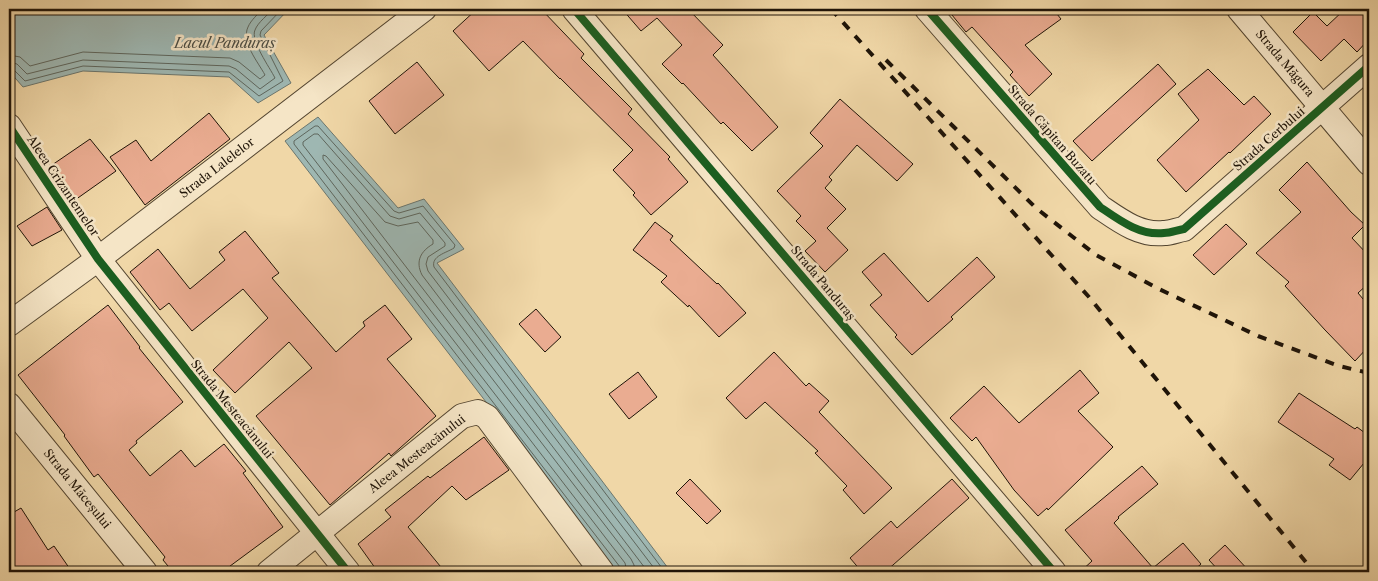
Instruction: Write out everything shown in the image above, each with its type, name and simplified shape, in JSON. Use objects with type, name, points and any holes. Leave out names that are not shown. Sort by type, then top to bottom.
[{"type":"street","name":"Strada Lalelelor","points":[[9,324],[98,259],[424,9]]},
{"type":"street","name":"Strada Panduraș","points":[[574,9],[1054,572]]},
{"type":"street","name":"Strada Căpitan Buzatu","points":[[927,9],[1100,207],[1128,225],[1146,232],[1164,234],[1184,229]]},
{"type":"street","name":"Strada Măgura","points":[[1239,9],[1323,106],[1369,163]]},
{"type":"street","name":"Strada Cerbului","points":[[1184,229],[1369,66]]},
{"type":"street","name":"Aleea Crizantemelor","points":[[9,126],[98,259]]},
{"type":"street","name":"Strada Mesteacănului","points":[[98,259],[348,572]]},
{"type":"street","name":"Strada Măceșului","points":[[9,404],[145,572]]},
{"type":"street","name":"Aleea Mesteacănului","points":[[269,572],[462,416],[478,412],[487,417],[602,572]]},
{"type":"water","name":"Lacul Panduraș","points":[[9,9],[289,9],[264,35],[291,83],[258,103],[229,77],[83,71],[23,87],[9,71]]},
{"type":"water","points":[[318,117],[398,208],[424,199],[464,249],[437,263],[671,572],[617,572],[285,141]]},
{"type":"building","points":[[477,9],[541,9],[584,54],[581,58],[632,109],[628,114],[670,157],[668,159],[688,182],[651,215],[633,195],[635,193],[613,170],[633,150],[523,41],[489,71],[453,31]]},
{"type":"building","points":[[622,9],[688,9],[723,45],[713,55],[778,127],[752,151],[723,122],[721,124],[683,83],[662,64],[682,45],[657,18],[641,31]]},
{"type":"building","points":[[947,9],[1053,9],[1061,19],[1025,45],[1052,74],[1029,96],[1010,75],[1013,72],[972,27],[966,32]]},
{"type":"building","points":[[1345,9],[1359,9],[1369,19],[1369,39],[1357,52],[1344,39],[1321,61],[1293,32],[1313,12],[1327,26]]},
{"type":"building","points":[[417,62],[444,95],[395,134],[369,101]]},
{"type":"building","points":[[1158,64],[1176,84],[1092,161],[1073,141]]},
{"type":"building","points":[[1208,69],[1244,105],[1254,96],[1271,114],[1186,192],[1157,160],[1199,120],[1178,94]]},
{"type":"building","points":[[840,99],[913,164],[897,181],[857,145],[829,177],[832,180],[825,188],[846,209],[827,228],[848,250],[825,272],[805,251],[816,241],[796,221],[801,216],[777,191],[823,146],[810,133]]},
{"type":"building","points":[[209,113],[230,139],[145,205],[110,157],[136,140],[151,161]]},
{"type":"building","points":[[90,139],[116,171],[75,200],[52,165]]},
{"type":"building","points":[[1307,162],[1365,225],[1352,238],[1369,256],[1369,283],[1358,293],[1369,306],[1369,346],[1355,361],[1285,286],[1289,282],[1256,253],[1301,212],[1279,190]]},
{"type":"building","points":[[47,207],[62,230],[32,246],[17,226]]},
{"type":"building","points":[[655,222],[673,236],[670,240],[718,283],[746,313],[719,337],[689,305],[688,307],[661,282],[667,276],[633,250]]},
{"type":"building","points":[[1226,224],[1247,244],[1214,275],[1193,255]]},
{"type":"building","points":[[245,231],[279,273],[272,278],[336,352],[365,326],[363,322],[385,305],[412,339],[387,359],[436,416],[391,456],[389,453],[330,505],[256,416],[312,368],[289,342],[235,393],[213,370],[268,318],[243,289],[192,331],[169,303],[160,310],[130,272],[158,249],[190,289],[225,260],[219,252]]},
{"type":"building","points":[[884,253],[928,302],[977,257],[995,277],[951,317],[953,319],[912,355],[870,305],[882,295],[862,272]]},
{"type":"building","points":[[108,305],[139,348],[183,402],[136,441],[137,443],[129,450],[150,476],[181,450],[195,467],[224,444],[246,471],[243,473],[283,527],[222,572],[173,572],[163,560],[165,557],[98,474],[94,477],[65,435],[18,375]]},
{"type":"building","points":[[536,309],[561,337],[545,352],[519,324]]},
{"type":"building","points":[[774,352],[806,386],[809,383],[829,401],[819,412],[892,488],[864,514],[843,490],[847,486],[815,453],[818,451],[765,402],[746,419],[726,398]]},
{"type":"building","points":[[1080,370],[1099,393],[1078,411],[1113,447],[1048,510],[1047,508],[1038,516],[1014,490],[976,437],[972,441],[950,418],[984,386],[1019,423]]},
{"type":"building","points":[[638,372],[657,397],[629,419],[609,394]]},
{"type":"building","points":[[1299,393],[1369,436],[1369,457],[1350,480],[1329,465],[1334,459],[1278,422]]},
{"type":"building","points":[[484,437],[509,470],[466,500],[452,486],[408,527],[445,572],[378,572],[358,544],[391,517],[385,510],[428,476],[430,478]]},
{"type":"building","points":[[1142,466],[1158,484],[1118,517],[1114,523],[1153,568],[1183,543],[1201,564],[1192,572],[1080,572],[1092,561],[1065,530]]},
{"type":"building","points":[[690,479],[721,511],[707,524],[676,493]]},
{"type":"building","points":[[952,479],[969,498],[885,572],[862,572],[850,558],[891,521],[897,528]]},
{"type":"building","points":[[21,508],[48,550],[54,546],[72,572],[15,572],[9,562],[9,515]]},
{"type":"building","points":[[1225,545],[1250,572],[1220,572],[1209,560]]},
{"type":"railway","points":[[831,9],[1089,297],[1314,572]]},
{"type":"railway","points":[[886,60],[1036,208],[1096,255],[1159,289],[1258,336],[1339,366],[1369,373]]},
{"type":"cycle path","points":[[574,9],[1054,572]]},
{"type":"cycle path","points":[[927,9],[1100,207],[1130,226],[1147,232],[1169,233],[1184,229],[1369,66]]},
{"type":"cycle path","points":[[9,126],[98,259],[348,572]]}]
